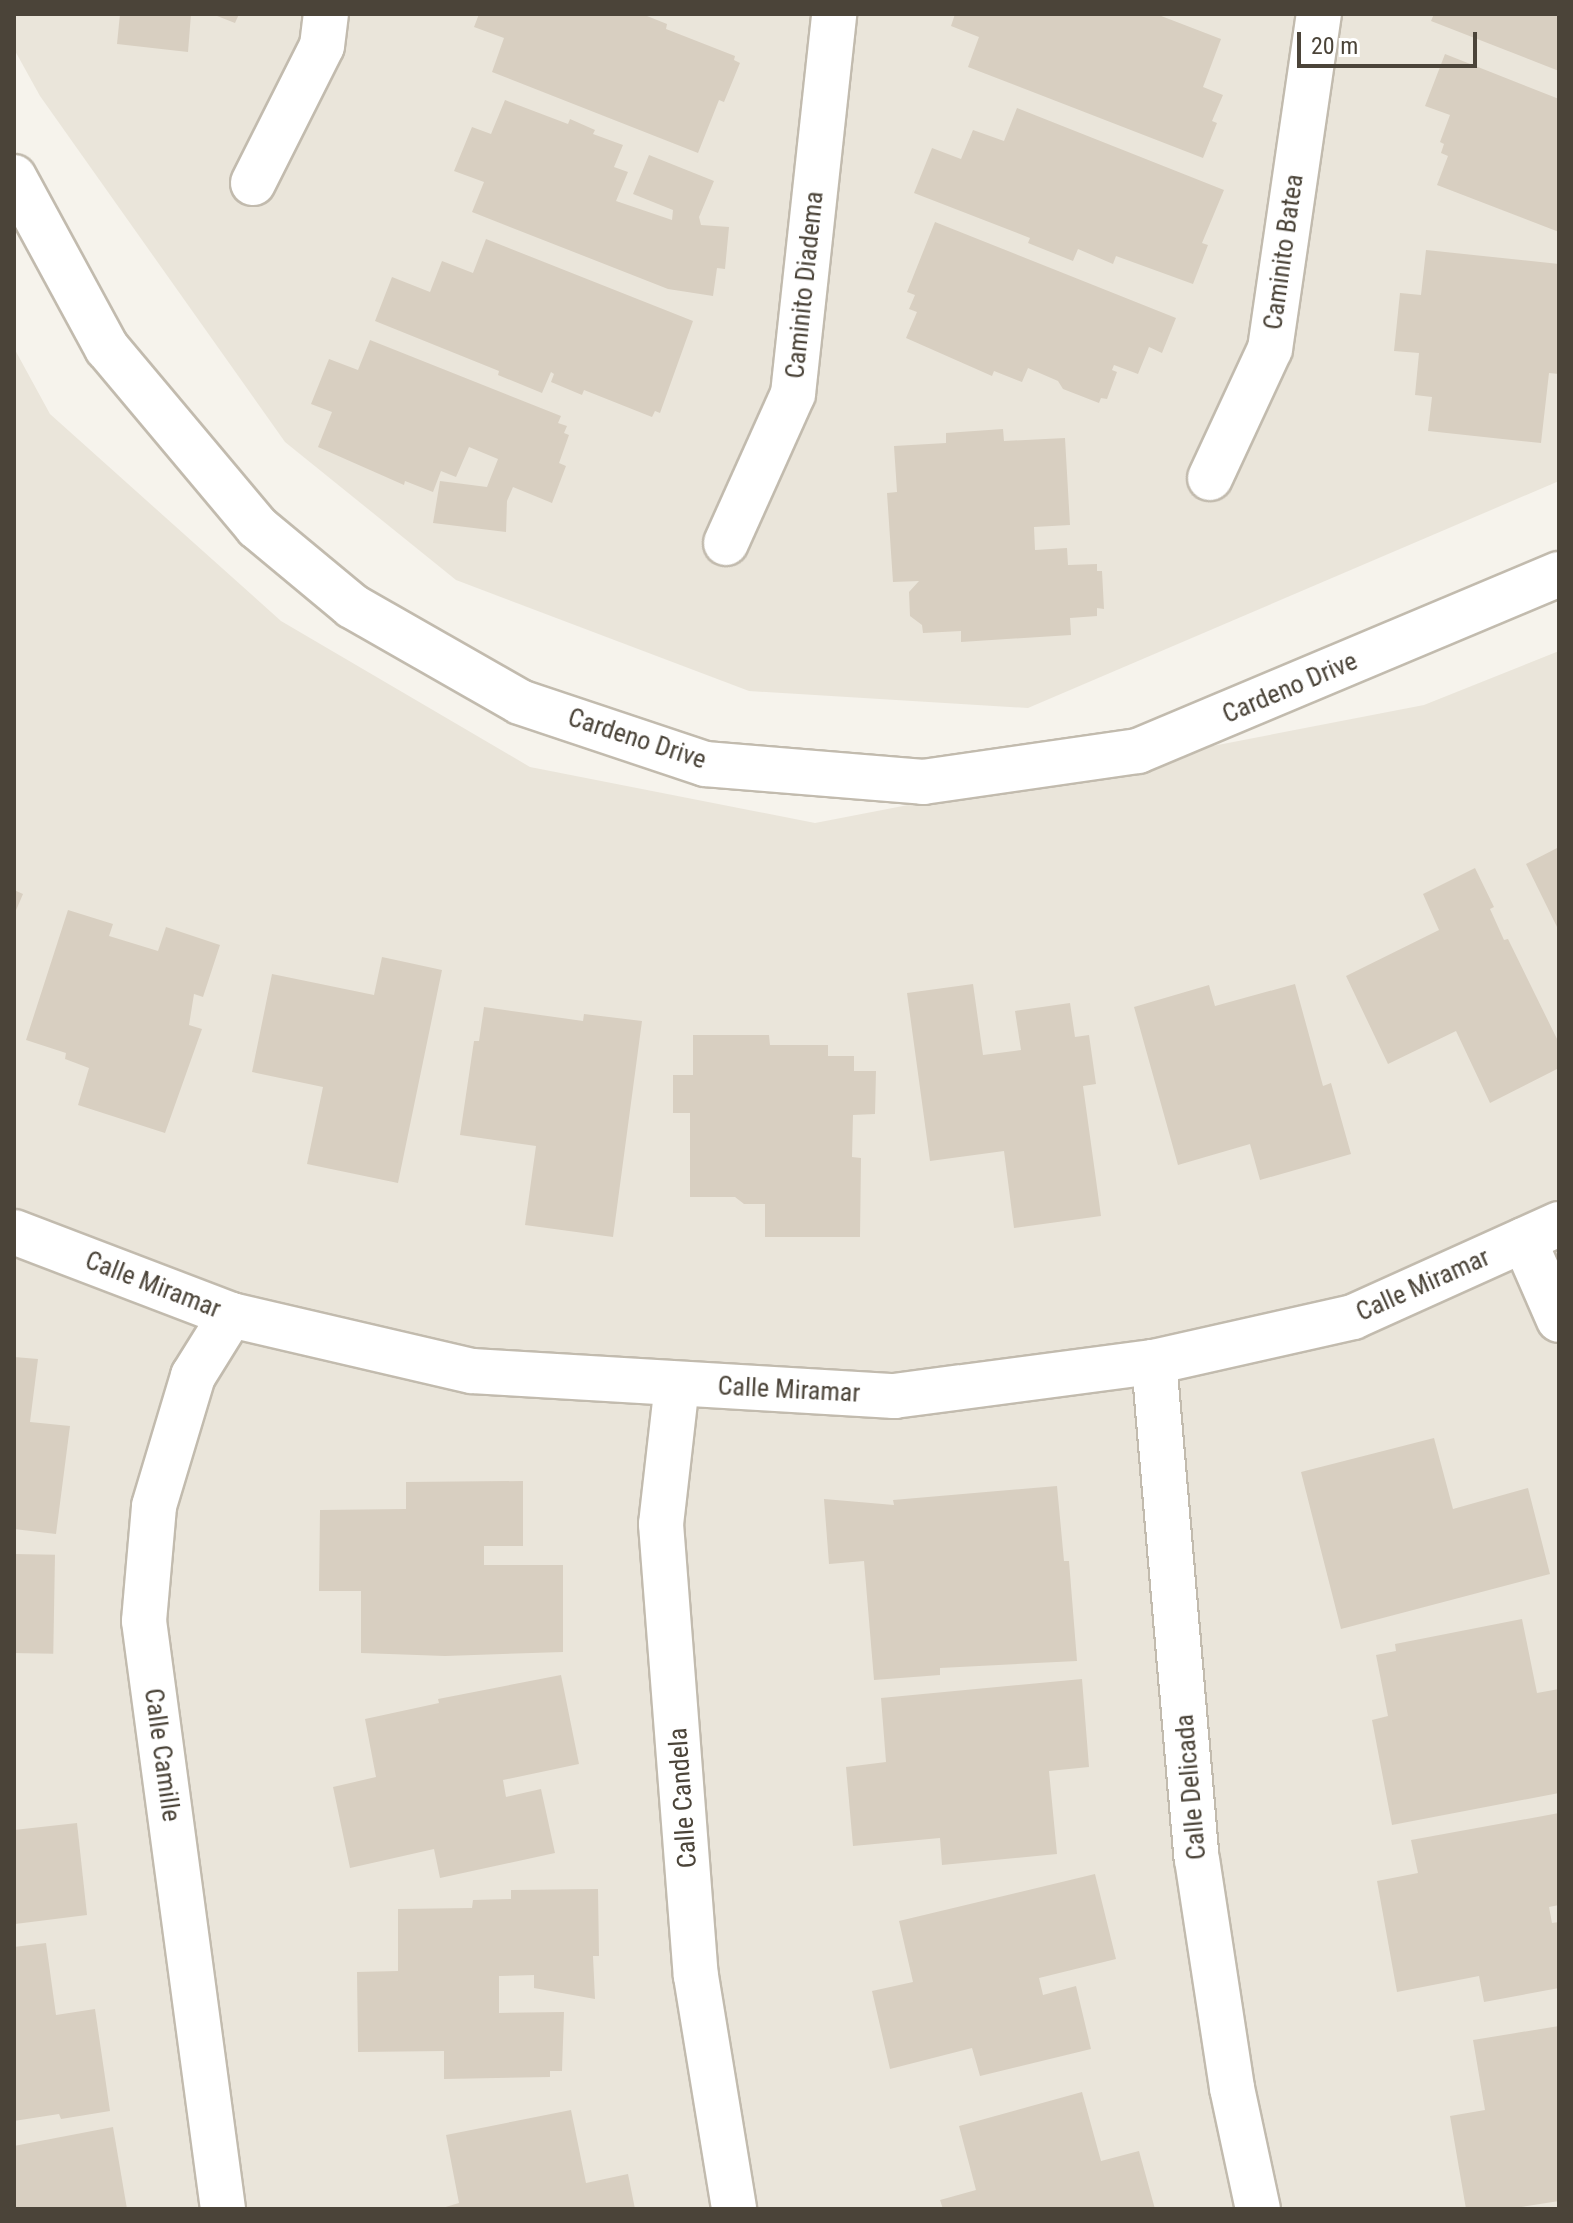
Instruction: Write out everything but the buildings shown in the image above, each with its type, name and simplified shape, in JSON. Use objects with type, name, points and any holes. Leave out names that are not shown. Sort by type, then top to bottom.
[{"type":"street","points":[[253,183],[322,46],[326,14]]},
{"type":"street","name":"Caminito Diadema","points":[[726,543],[793,394],[834,14]]},
{"type":"street","name":"Caminito Batea","points":[[1210,478],[1270,349],[1319,14]]},
{"type":"street","name":"Cardeno Drive","points":[[14,177],[107,348],[257,527],[352,606],[520,702],[705,764],[923,782],[1138,751],[1559,574]]},
{"type":"street","name":"Calle Miramar","points":[[14,1232],[231,1315],[472,1371],[894,1396],[1154,1362],[1353,1317],[1542,1232]]},
{"type":"street","points":[[1542,1232],[1559,1320]]},
{"type":"street","name":"Calle Camille","points":[[223,2209],[144,1621],[154,1506],[193,1376],[231,1315]]},
{"type":"street","name":"Calle Delicada","points":[[1154,1362],[1197,1859],[1232,2088],[1258,2209]]},
{"type":"street","name":"Calle Candela","points":[[677,1384],[661,1524],[696,1976],[734,2209]]},
{"type":"shaded area","points":[[14,14],[1559,14],[1559,481],[1028,708],[749,691],[456,580],[285,442],[40,96],[14,49]]},
{"type":"shaded area","points":[[14,348],[50,414],[281,621],[530,767],[815,823],[1424,705],[1559,651],[1559,2209],[14,2209]]}]
